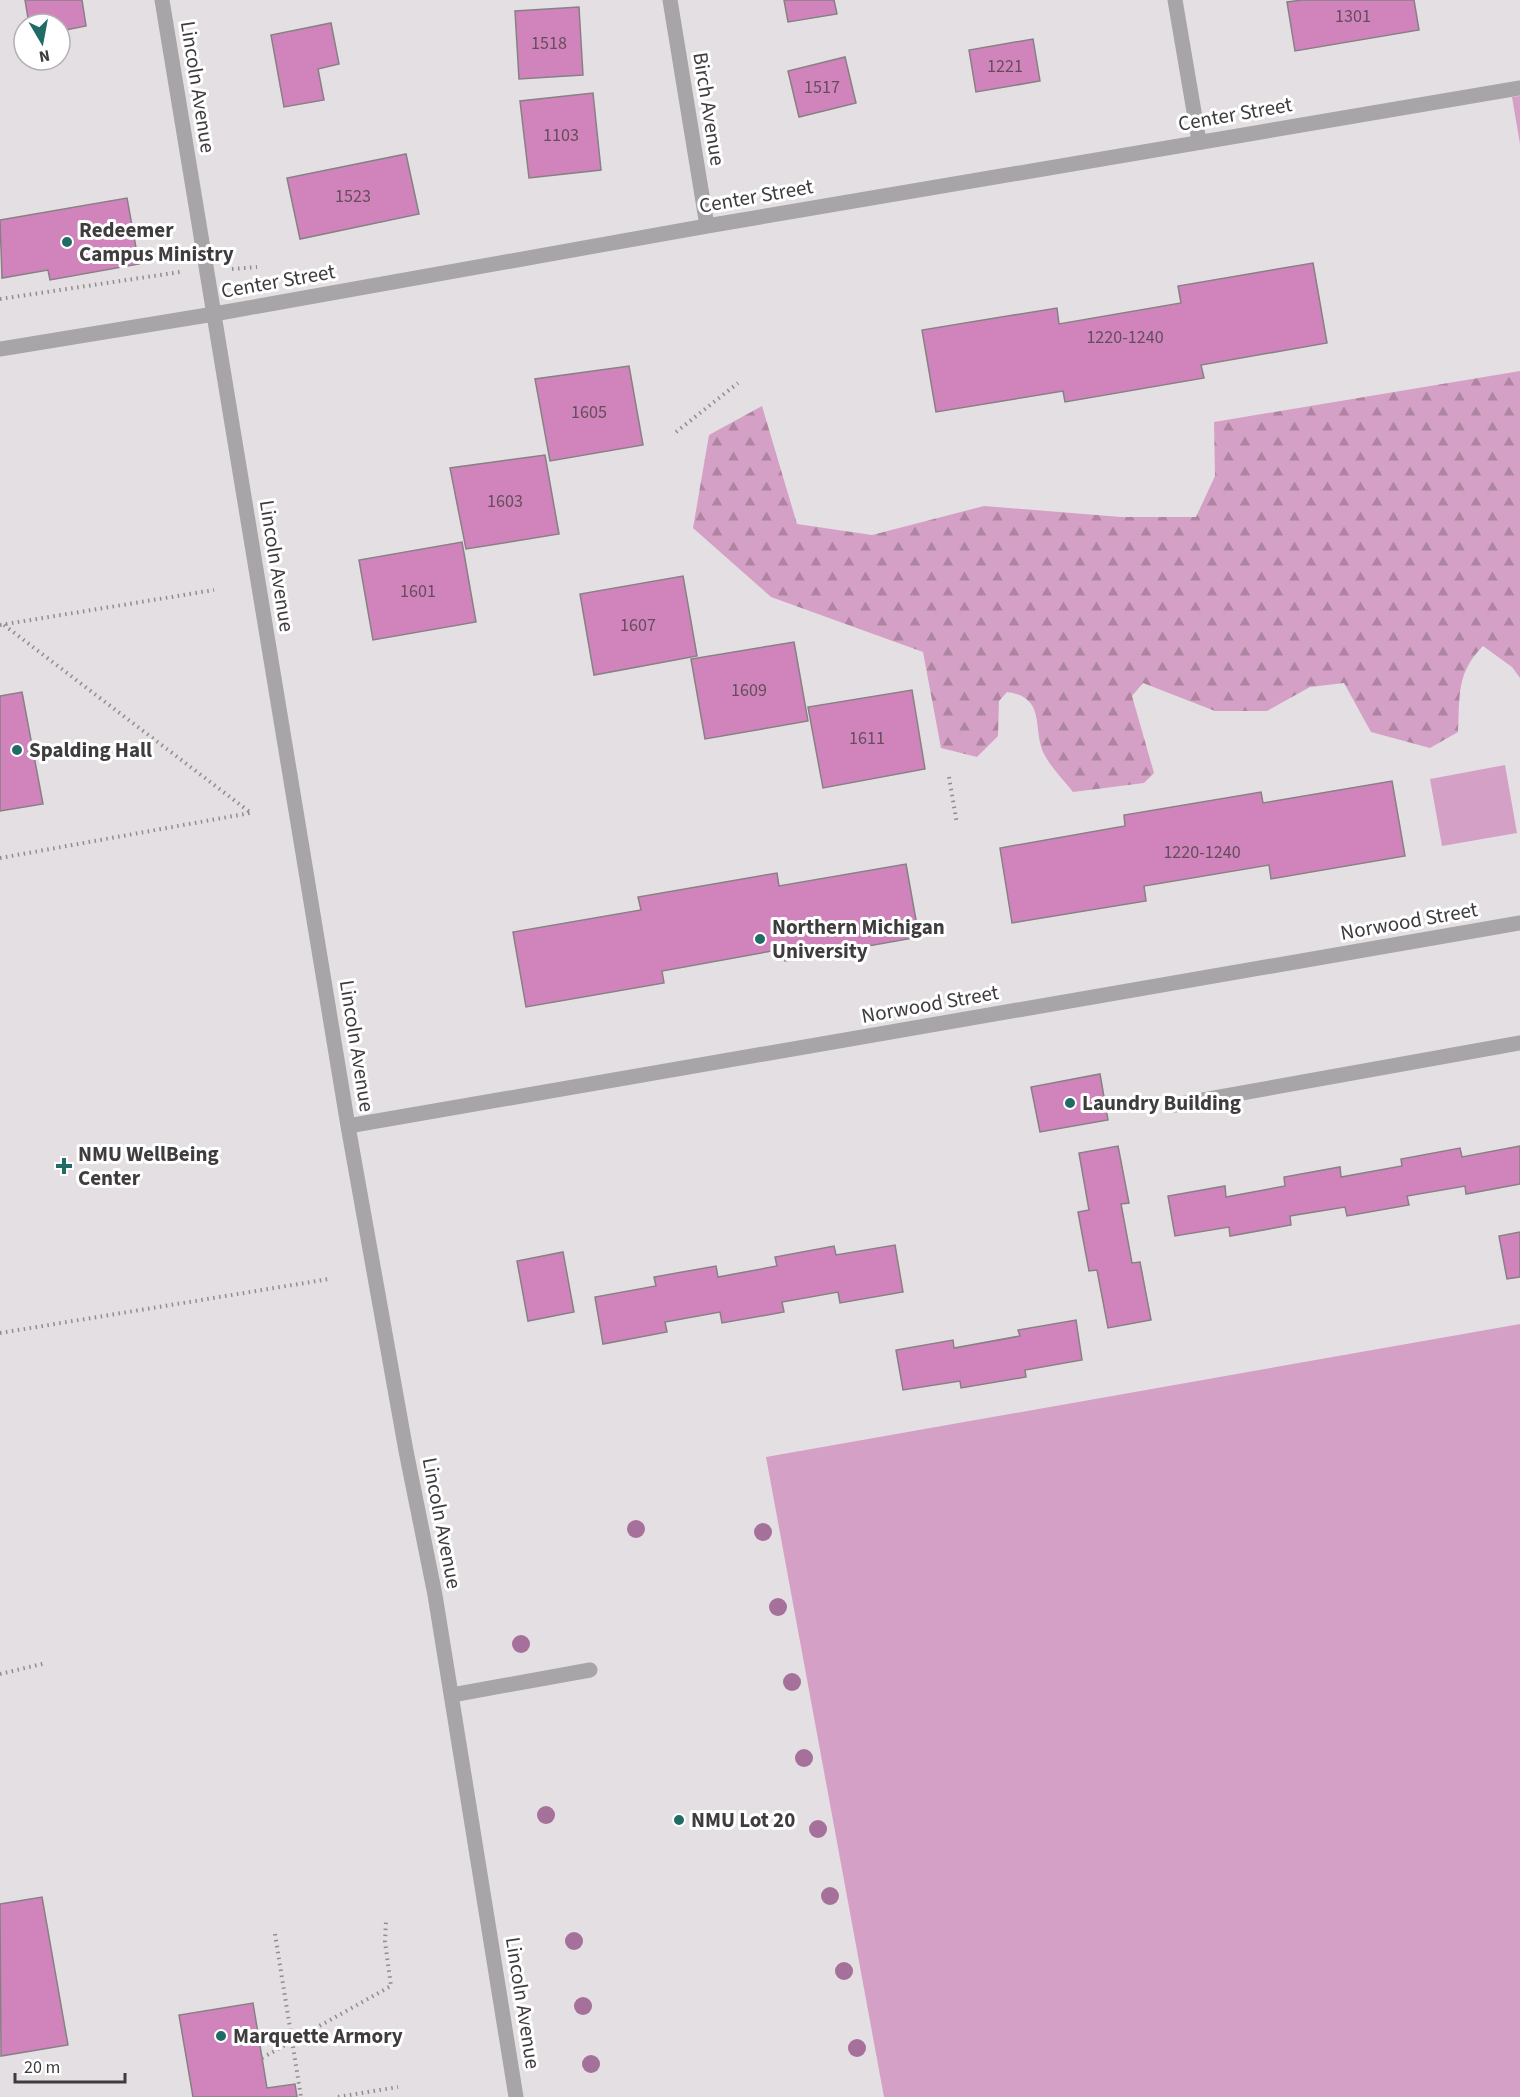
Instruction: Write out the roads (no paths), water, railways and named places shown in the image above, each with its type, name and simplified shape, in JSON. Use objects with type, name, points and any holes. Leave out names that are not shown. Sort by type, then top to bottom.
[{"type":"street","name":"Lincoln Avenue","points":[[162,0],[348,1126],[452,1695],[516,2097]]},
{"type":"street","name":"Birch Avenue","points":[[670,0],[707,226]]},
{"type":"street","points":[[1175,0],[1199,141]]},
{"type":"street","name":"Center Street","points":[[0,349],[214,314],[1199,141],[1520,88]]},
{"type":"street","name":"Norwood Street","points":[[348,1126],[1520,923]]},
{"type":"street","points":[[1176,1105],[1520,1042]]},
{"type":"street","points":[[452,1695],[590,1670]]},
{"type":"place","name":"Redeemer Campus Ministry","points":[[67,242]]},
{"type":"place","name":"Spalding Hall","points":[[17,750]]},
{"type":"place","name":"Northern Michigan University","points":[[760,939]]},
{"type":"place","name":"Laundry Building","points":[[1070,1103]]},
{"type":"place","name":"NMU WellBeing Center","points":[[64,1166]]},
{"type":"place","name":"NMU Lot 20","points":[[679,1820]]},
{"type":"place","name":"Marquette Armory","points":[[221,2036]]}]
